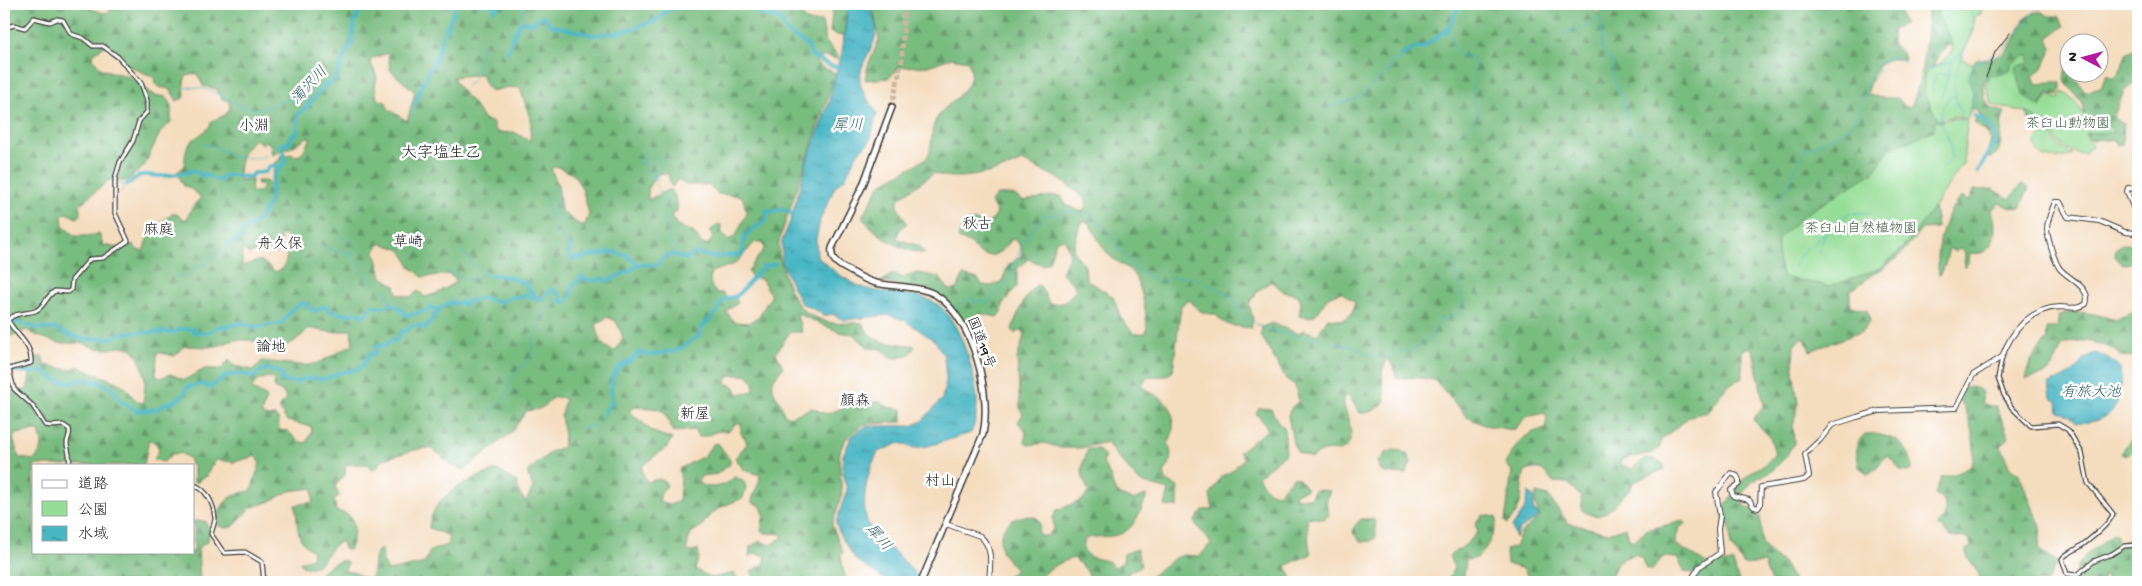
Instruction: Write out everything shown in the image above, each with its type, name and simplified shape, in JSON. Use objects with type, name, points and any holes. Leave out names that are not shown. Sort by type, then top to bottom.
[{"type":"highway","name":"国道19号","points":[[892,107],[864,185],[837,236],[831,252],[839,265],[871,282],[928,292],[937,296],[955,312],[964,328],[978,365],[984,392],[986,421],[983,434],[921,582]]},
{"type":"main road","points":[[4,28],[14,25],[26,28],[34,18],[50,22],[60,18],[71,34],[83,38],[93,46],[103,46],[118,57],[141,83],[147,100],[147,112],[139,121],[133,141],[120,162],[114,179],[115,213],[128,240],[103,258],[90,259],[72,280],[71,290],[68,292],[54,291],[46,297],[43,305],[38,309],[15,315],[8,320],[28,346],[31,359],[31,363],[9,369],[14,389],[32,405],[45,425],[63,425],[69,429],[70,434],[67,442],[71,457],[69,464]]},
{"type":"main road","points":[[2138,189],[2128,188],[2127,192],[2138,219]]},
{"type":"main road","points":[[2138,229],[2135,233],[2129,233],[2099,221],[2071,218],[2066,215],[2062,204],[2055,202],[2047,229],[2056,261],[2060,269],[2086,292],[2087,301],[2082,307],[2051,308],[2030,318],[2011,336],[2002,357],[1998,381],[2012,408],[2031,426],[2058,424],[2068,430],[2082,454],[2088,483],[2113,514],[2110,521],[2094,535],[2064,555],[2062,560],[2067,574],[2077,575],[2094,561],[2112,554],[2124,546],[2138,545]]},
{"type":"main road","points":[[1690,582],[1699,567],[1720,553],[1718,529],[1720,516],[1716,492],[1731,473],[1740,480],[1739,484],[1732,490],[1733,496],[1749,500],[1754,507],[1758,508],[1760,506],[1761,487],[1804,480],[1809,476],[1805,454],[1832,425],[1879,411],[1956,408],[1973,375],[2002,357]]},
{"type":"main road","points":[[195,485],[202,488],[210,499],[215,518],[211,534],[217,544],[224,553],[244,552],[262,562],[264,582]]},
{"type":"main road","points":[[946,524],[984,539],[991,557],[989,582]]},
{"type":"main road","points":[[2137,582],[2138,577]]},
{"type":"green space","points":[[4,4],[93,4],[91,9],[104,13],[109,12],[112,4],[802,4],[804,20],[822,22],[826,42],[838,56],[837,59],[825,56],[815,61],[823,68],[836,73],[779,241],[780,258],[785,278],[798,304],[811,315],[831,323],[862,323],[873,337],[879,340],[915,346],[910,354],[898,358],[889,357],[883,349],[869,348],[853,334],[839,332],[796,313],[802,332],[790,332],[776,353],[783,367],[772,385],[783,413],[789,417],[812,408],[827,414],[850,405],[866,405],[878,401],[888,407],[902,409],[902,422],[864,424],[846,439],[841,448],[839,457],[842,494],[832,525],[843,552],[841,555],[843,570],[848,582],[757,582],[751,571],[764,564],[766,556],[755,553],[749,557],[750,547],[760,541],[770,545],[782,538],[782,534],[766,533],[761,530],[764,514],[760,505],[752,503],[760,475],[744,470],[735,458],[747,444],[741,434],[741,423],[736,423],[729,431],[719,431],[699,437],[694,430],[674,432],[664,412],[658,409],[635,406],[629,411],[653,432],[672,439],[667,447],[642,466],[642,472],[647,482],[659,479],[665,482],[667,486],[661,492],[659,502],[670,505],[679,501],[681,479],[679,469],[704,456],[713,444],[718,443],[730,460],[730,464],[717,474],[701,476],[698,482],[702,485],[716,487],[734,477],[743,480],[746,487],[743,498],[719,508],[707,518],[702,526],[692,532],[688,541],[687,551],[692,552],[698,549],[699,557],[695,569],[711,578],[734,573],[737,577],[735,582],[314,582],[327,568],[334,563],[344,560],[348,563],[344,571],[353,572],[367,579],[372,576],[375,554],[382,548],[383,561],[388,571],[425,563],[430,551],[447,545],[449,536],[429,528],[437,506],[444,497],[475,478],[497,470],[517,482],[518,491],[526,502],[533,487],[527,472],[552,451],[563,447],[564,436],[561,416],[565,399],[555,397],[541,408],[526,411],[512,432],[465,469],[449,464],[437,452],[428,448],[382,460],[376,469],[371,470],[368,464],[346,464],[345,475],[335,486],[339,496],[334,499],[336,511],[348,515],[353,521],[354,531],[351,546],[349,550],[344,549],[342,541],[336,544],[320,563],[309,567],[302,566],[300,562],[312,558],[313,551],[307,547],[300,537],[295,505],[313,502],[313,488],[289,491],[271,501],[250,508],[233,527],[219,526],[220,512],[226,501],[237,494],[251,491],[260,463],[256,456],[234,462],[217,460],[211,466],[207,476],[198,482],[195,482],[195,464],[191,464],[189,458],[180,453],[172,454],[164,462],[154,460],[159,450],[157,444],[149,439],[144,464],[32,464],[32,554],[195,554],[195,521],[205,521],[209,529],[208,541],[198,548],[200,582],[4,582],[4,392],[27,390],[31,369],[38,357],[43,357],[44,365],[70,370],[78,366],[112,380],[125,387],[136,400],[143,403],[145,387],[143,369],[133,349],[123,346],[109,349],[95,348],[83,343],[59,343],[35,335],[27,330],[11,336],[4,332]],"holes":[[[106,45],[126,65],[154,77],[155,84],[159,87],[170,89],[177,101],[185,97],[184,82],[186,76],[197,73],[203,86],[217,89],[222,99],[229,101],[230,109],[225,115],[212,121],[207,129],[187,147],[184,167],[177,172],[184,186],[201,197],[193,206],[186,220],[176,214],[172,214],[150,231],[143,251],[137,250],[133,244],[123,249],[103,245],[99,233],[91,236],[75,236],[63,226],[62,216],[66,213],[77,218],[81,215],[79,205],[109,180],[127,181],[144,166],[160,133],[171,122],[171,104],[167,97],[153,95],[130,77],[101,69],[93,58],[94,53]],[[388,53],[390,70],[415,92],[407,121],[388,109],[386,102],[377,99],[375,87],[377,77],[370,61]],[[482,74],[484,83],[491,91],[509,87],[520,88],[531,121],[530,141],[514,132],[499,133],[495,130],[493,123],[482,118],[453,77]],[[307,137],[311,138],[301,155],[280,156],[280,160],[274,163],[270,185],[266,181],[257,181],[258,185],[264,185],[260,192],[251,192],[252,180],[239,180],[244,152],[255,139],[263,144],[266,141],[270,144],[272,155],[292,147]],[[556,166],[573,174],[582,188],[589,214],[585,225],[581,226],[561,211],[558,185],[551,169]],[[658,173],[668,174],[671,186],[678,179],[686,185],[708,185],[718,194],[742,196],[747,213],[736,235],[729,240],[722,234],[721,225],[718,224],[710,231],[713,237],[709,244],[703,245],[692,231],[677,226],[671,215],[677,211],[675,196],[670,189],[648,200],[648,188]],[[281,235],[287,236],[287,253],[283,269],[275,272],[261,260],[242,266],[242,248],[249,254],[263,249],[277,253],[279,251]],[[755,242],[761,242],[765,248],[748,271],[752,278],[762,279],[771,296],[759,316],[749,323],[734,322],[726,311],[738,303],[735,297],[726,297],[723,293],[717,293],[713,289],[710,281],[711,272],[735,264]],[[381,243],[401,250],[412,269],[422,277],[449,274],[457,281],[438,293],[425,297],[418,291],[411,297],[397,294],[395,286],[382,277],[375,251]],[[607,317],[616,321],[623,337],[616,351],[604,345],[596,325]],[[309,328],[330,332],[351,329],[353,345],[310,365],[262,361],[253,370],[232,365],[229,360],[222,369],[205,369],[184,380],[171,374],[160,378],[156,376],[157,352],[175,356],[185,346],[212,347],[235,340],[247,340],[273,346],[289,344]],[[729,375],[748,375],[754,383],[754,391],[738,394],[734,386],[727,384],[726,381]],[[268,377],[273,378],[275,389],[283,392],[286,399],[279,408],[287,421],[312,427],[311,434],[306,443],[298,441],[288,431],[279,430],[278,419],[275,416],[268,417],[261,414],[267,397],[251,388],[257,381]],[[39,431],[42,447],[40,453],[34,460],[19,458],[13,438],[17,434]]]},
{"type":"green space","points":[[833,4],[848,4],[844,35],[830,32]]},
{"type":"green space","points":[[872,4],[1592,4],[1598,16],[1600,4],[1896,4],[1904,23],[1892,31],[1892,43],[1904,55],[1905,60],[1889,59],[1884,61],[1873,74],[1868,95],[1882,98],[1898,98],[1905,107],[1910,107],[1918,89],[1923,63],[1928,15],[1925,4],[1979,4],[1955,44],[1947,46],[1935,61],[1932,74],[1943,124],[1931,203],[1935,211],[1937,228],[1922,229],[1899,257],[1850,291],[1850,306],[1867,310],[1870,321],[1863,331],[1810,351],[1804,337],[1794,344],[1793,370],[1798,403],[1793,427],[1794,443],[1785,458],[1772,471],[1753,481],[1739,497],[1745,506],[1755,511],[1760,517],[1762,544],[1774,557],[1783,562],[1794,582],[1771,582],[1764,563],[1744,565],[1731,546],[1730,526],[1723,517],[1725,506],[1744,479],[1766,463],[1775,453],[1770,437],[1753,420],[1764,405],[1753,350],[1748,347],[1742,352],[1742,378],[1727,386],[1708,412],[1690,416],[1660,441],[1660,447],[1653,453],[1622,459],[1620,464],[1632,469],[1645,458],[1654,459],[1660,461],[1665,469],[1636,481],[1632,484],[1631,489],[1609,510],[1597,515],[1582,510],[1581,497],[1568,483],[1552,482],[1547,474],[1541,470],[1534,469],[1525,472],[1520,505],[1507,524],[1505,521],[1512,471],[1506,464],[1514,450],[1525,437],[1545,428],[1547,419],[1545,413],[1526,417],[1514,430],[1484,425],[1467,417],[1435,380],[1413,377],[1398,379],[1389,359],[1385,363],[1382,373],[1385,401],[1380,407],[1371,412],[1360,413],[1348,395],[1344,397],[1351,432],[1349,443],[1346,447],[1341,450],[1323,451],[1311,458],[1297,452],[1293,443],[1288,415],[1292,407],[1299,401],[1295,385],[1286,379],[1261,335],[1262,327],[1272,323],[1298,334],[1303,330],[1317,335],[1328,318],[1342,320],[1352,314],[1355,302],[1341,292],[1328,297],[1320,310],[1314,315],[1310,317],[1299,316],[1301,302],[1298,295],[1284,292],[1274,283],[1270,282],[1258,291],[1249,303],[1253,319],[1251,328],[1226,324],[1216,314],[1201,311],[1195,307],[1190,300],[1181,305],[1173,371],[1166,376],[1147,377],[1141,386],[1167,403],[1172,414],[1173,427],[1168,444],[1170,459],[1164,472],[1166,481],[1178,487],[1178,507],[1165,506],[1169,490],[1140,482],[1107,442],[1081,448],[1061,448],[1044,443],[1028,445],[1025,443],[1026,431],[1018,422],[1023,414],[1020,408],[1017,359],[1024,331],[1018,331],[1015,334],[1012,329],[1025,300],[1036,285],[1040,286],[1050,304],[1063,303],[1076,291],[1074,285],[1061,272],[1070,255],[1065,239],[1056,240],[1049,262],[1043,265],[1028,259],[1017,269],[1017,287],[1003,303],[1002,313],[997,317],[979,313],[975,316],[976,323],[981,332],[970,331],[930,290],[881,282],[893,273],[903,278],[918,273],[939,277],[949,290],[957,289],[963,275],[978,279],[982,285],[992,286],[1002,281],[1008,266],[1021,256],[1022,248],[1016,240],[1012,239],[997,254],[982,254],[971,244],[958,238],[964,224],[970,221],[983,224],[992,221],[997,213],[991,202],[997,195],[1014,195],[1023,201],[1061,196],[1066,205],[1082,212],[1087,206],[1086,199],[1058,178],[1022,161],[1002,169],[978,175],[954,177],[934,173],[898,199],[898,208],[907,223],[899,231],[897,239],[920,246],[925,254],[898,246],[875,231],[862,217],[880,185],[927,158],[934,124],[945,108],[966,88],[970,80],[971,71],[968,61],[951,58],[928,66],[901,67],[888,78],[865,80],[868,65],[879,40]],"holes":[[[1081,221],[1089,223],[1108,254],[1129,269],[1135,277],[1144,301],[1146,333],[1134,334],[1121,318],[1113,297],[1086,279],[1085,266],[1073,249]]]},
{"type":"green space","points":[[1934,4],[1981,4],[1981,14],[1975,16],[1974,31],[1963,52],[1962,59],[1974,64],[1968,78],[1973,93],[1968,119],[1955,116],[1938,120],[1924,93],[1925,73],[1927,70],[1940,64],[1952,51],[1950,38]]},
{"type":"green space","points":[[2040,11],[2049,16],[2059,16],[2064,26],[2048,38],[2052,48],[2043,68],[2033,76],[2036,85],[2061,82],[2061,90],[2058,96],[2048,93],[2042,103],[2050,130],[2041,130],[2035,134],[2025,109],[1992,74],[1984,82],[1985,99],[1993,108],[2005,112],[1998,152],[1992,158],[1986,157],[1991,140],[1986,132],[1975,124],[1975,119],[1983,119],[1976,109],[1968,108],[1961,88],[1969,66],[1978,59],[1993,58],[2005,52],[2029,15]]},
{"type":"green space","points":[[2133,50],[2138,56],[2138,76],[2135,83],[2124,91],[2114,116],[2117,121],[2124,123],[2122,144],[2117,145],[2113,140],[2091,140],[2087,135],[2095,129],[2094,121],[2086,120],[2082,103],[2066,82],[2078,82],[2085,92],[2101,88],[2103,82],[2110,82],[2110,76],[2114,78],[2120,71],[2127,52]]},
{"type":"green space","name":"茶臼山動物園","points":[[2024,56],[2028,56],[2030,63],[2017,66],[2015,73],[2018,75],[2023,95],[2041,107],[2048,95],[2059,99],[2062,92],[2072,98],[2090,120],[2095,123],[2104,120],[2107,126],[2112,128],[2113,133],[2087,133],[2086,135],[2093,146],[2085,154],[2076,153],[2056,140],[2032,115],[1991,103],[1986,84],[1989,76],[2010,71],[2012,64]]},
{"type":"green space","name":"茶臼山自然植物園","points":[[1952,118],[1966,120],[1967,124],[1963,163],[1932,210],[1903,248],[1881,268],[1830,286],[1783,277],[1778,258],[1778,239],[1804,215],[1874,172],[1888,150],[1934,130],[1935,121],[1941,122]]},
{"type":"green space","points":[[2046,130],[2059,146],[2072,155],[2048,158],[2039,153],[2035,141]]},
{"type":"green space","points":[[2022,184],[2029,188],[2020,208],[2008,207],[1999,203],[1992,210],[1995,233],[1990,246],[1985,251],[1970,253],[1969,262],[1964,267],[1965,254],[1960,248],[1955,251],[1949,248],[1945,265],[1939,275],[1938,255],[1942,233],[1949,213],[1961,197],[1969,201],[1974,190],[1992,189],[2010,199]]},
{"type":"green space","points":[[2125,244],[2132,247],[2135,254],[2132,261],[2125,264],[2118,261],[2115,254],[2118,247]]},
{"type":"green space","points":[[2138,310],[2138,357],[2120,356],[2116,350],[2102,345],[2076,341],[2062,346],[2051,370],[2047,373],[2025,379],[2030,362],[2047,339],[2046,328],[2057,328],[2059,315],[2080,312],[2115,320]]},
{"type":"green space","points":[[1964,386],[1979,389],[1982,393],[1982,403],[1996,406],[2009,438],[2001,445],[2009,467],[2018,472],[2041,527],[2039,546],[2042,553],[2058,562],[2047,582],[1978,582],[1980,577],[1966,554],[1966,550],[1971,547],[1969,538],[1949,536],[1943,529],[1937,526],[1945,517],[1945,501],[1935,495],[1941,477],[1964,470],[1973,461],[1974,447],[1971,429],[1964,408],[1958,400],[1958,394]]},
{"type":"green space","points":[[1259,408],[1271,409],[1279,424],[1284,427],[1286,454],[1258,475],[1265,488],[1278,494],[1293,477],[1298,478],[1307,489],[1295,494],[1295,498],[1311,498],[1314,490],[1330,491],[1326,503],[1329,515],[1324,519],[1307,517],[1311,554],[1286,567],[1292,578],[1290,582],[1143,582],[1175,558],[1183,555],[1200,556],[1211,543],[1194,522],[1203,510],[1213,510],[1210,495],[1221,477],[1232,471],[1244,458],[1239,452],[1266,431],[1267,427],[1256,413]]},
{"type":"green space","points":[[2137,431],[2138,475],[2133,472],[2137,462],[2133,450],[2127,456],[2121,453]]},
{"type":"green space","points":[[1865,434],[1882,435],[1897,441],[1908,452],[1912,469],[1908,472],[1901,471],[1887,454],[1878,467],[1868,474],[1859,467],[1857,453],[1857,445]]},
{"type":"green space","points":[[1088,449],[1098,449],[1105,457],[1103,463],[1111,478],[1114,489],[1122,496],[1133,500],[1146,495],[1146,499],[1135,521],[1128,530],[1113,536],[1085,539],[1083,548],[1089,557],[1108,561],[1114,568],[1123,562],[1124,554],[1137,549],[1141,566],[1129,572],[1124,582],[1091,582],[1087,571],[1074,558],[1063,561],[1053,567],[1036,582],[993,582],[995,579],[1004,579],[1016,570],[1003,554],[1000,544],[1001,536],[1008,523],[1021,517],[1037,518],[1040,524],[1038,531],[1041,536],[1048,536],[1054,528],[1053,518],[1057,510],[1083,500],[1089,491],[1082,475]]},
{"type":"green space","points":[[1394,450],[1401,451],[1409,456],[1411,463],[1406,474],[1385,473],[1380,470],[1378,461],[1386,453]]},
{"type":"green space","points":[[1536,493],[1548,496],[1568,523],[1608,533],[1626,527],[1629,539],[1633,541],[1646,530],[1683,521],[1686,523],[1680,527],[1675,540],[1677,545],[1708,565],[1733,562],[1739,582],[1695,582],[1695,573],[1685,572],[1677,558],[1663,557],[1652,570],[1646,569],[1641,557],[1635,554],[1618,561],[1610,579],[1586,578],[1579,582],[1530,582],[1524,569],[1507,564],[1506,550],[1515,547],[1521,533],[1540,517],[1535,504]]},
{"type":"green space","points":[[1481,516],[1496,517],[1495,526],[1488,545],[1478,557],[1466,560],[1463,582],[1446,582],[1454,568],[1449,556],[1464,546],[1478,532],[1475,524]]},
{"type":"green space","points":[[1361,519],[1372,519],[1375,521],[1376,537],[1371,541],[1361,542],[1353,533],[1354,527]]},
{"type":"green space","points":[[2138,528],[2138,582],[2108,581],[2104,573],[2102,582],[2068,582],[2078,577],[2077,566],[2087,554],[2114,533],[2118,536],[2116,542],[2124,542],[2132,537]]},
{"type":"water","name":"犀川","points":[[848,4],[869,4],[875,21],[875,38],[864,63],[860,82],[864,94],[877,113],[870,141],[857,154],[845,178],[835,187],[820,220],[816,240],[817,256],[837,273],[859,286],[876,291],[918,296],[932,301],[942,308],[950,318],[965,347],[976,392],[976,415],[971,433],[928,446],[914,448],[900,443],[878,452],[867,480],[864,502],[865,513],[872,531],[925,582],[890,582],[882,578],[856,560],[840,535],[836,523],[847,490],[842,467],[843,455],[852,436],[866,426],[912,426],[922,421],[942,399],[946,381],[944,356],[935,341],[906,321],[889,315],[844,320],[832,314],[822,316],[821,313],[801,303],[782,263],[782,241],[791,219],[807,161],[829,102],[842,53]]},
{"type":"water","name":"有旅大池","points":[[2095,353],[2111,359],[2120,368],[2121,391],[2114,409],[2107,415],[2099,420],[2076,422],[2069,415],[2059,412],[2058,402],[2051,398],[2049,384],[2073,372],[2084,358]]},
{"type":"water","points":[[1529,492],[1534,498],[1533,509],[1539,515],[1519,530],[1516,538],[1512,527],[1524,510]]},
{"type":"waterway","name":"濁沢川","points":[[4,13],[9,4]]},
{"type":"waterway","points":[[133,7],[136,4]]},
{"type":"waterway","points":[[222,21],[235,4]]},
{"type":"waterway","name":"濁沢川","points":[[128,184],[141,175],[161,176],[192,171],[200,173],[201,176],[205,175],[220,181],[222,177],[228,175],[250,177],[254,173],[265,172],[270,166],[282,166],[285,162],[283,144],[289,143],[291,136],[297,133],[298,114],[305,109],[338,73],[345,54],[352,44],[354,23],[363,4]]},
{"type":"waterway","name":"濁沢川","points":[[375,4],[378,6],[386,4]]},
{"type":"waterway","points":[[414,104],[429,70],[436,60],[440,43],[454,12],[453,4]]},
{"type":"waterway","name":"濁沢川","points":[[480,4],[485,4]]},
{"type":"waterway","name":"濁沢川","points":[[492,4],[495,10],[498,6]]},
{"type":"waterway","points":[[520,18],[521,12],[530,4]]},
{"type":"waterway","name":"濁沢川","points":[[525,22],[534,23],[541,16],[544,16],[550,25],[593,35],[619,33],[657,20],[668,9],[695,6],[697,4]]},
{"type":"waterway","name":"濁沢川","points":[[727,4],[732,6],[735,4]]},
{"type":"waterway","name":"濁沢川","points":[[753,4],[758,8],[758,14],[779,18],[787,32],[808,46],[812,56],[831,66],[842,68]]},
{"type":"waterway","points":[[1401,56],[1416,47],[1421,49],[1448,29],[1460,4]]},
{"type":"waterway","points":[[1561,36],[1568,31],[1579,30],[1580,27],[1589,25],[1594,20],[1591,14],[1591,4]]},
{"type":"waterway","points":[[1601,4],[1602,49],[1614,65],[1612,76],[1625,106],[1626,126],[1641,135]]},
{"type":"waterway","points":[[1941,21],[1953,4]]},
{"type":"waterway","points":[[1961,9],[1962,4]]},
{"type":"waterway","points":[[1970,4],[1973,24]]},
{"type":"waterway","points":[[1973,114],[1972,100],[1974,93],[1968,79],[1976,65],[1982,59],[1996,55],[2007,46],[2034,12],[2045,4]]},
{"type":"waterway","points":[[507,52],[516,29],[522,21]]},
{"type":"waterway","points":[[1961,114],[1954,85],[1956,72],[1973,26]]},
{"type":"waterway","points":[[1923,61],[1936,45],[1944,28]]},
{"type":"waterway","points":[[1448,29],[1455,49],[1461,55],[1468,56],[1474,60],[1475,67],[1473,94],[1476,108],[1480,114],[1462,137]]},
{"type":"waterway","points":[[466,87],[475,77],[483,42]]},
{"type":"waterway","points":[[1925,71],[1952,61],[1963,52]]},
{"type":"waterway","points":[[1326,109],[1356,99],[1385,72],[1389,73],[1391,61],[1400,61],[1401,56]]},
{"type":"waterway","points":[[1776,207],[1805,150],[1838,135],[1854,124],[1859,115],[1865,88],[1878,72],[1878,66],[1881,62],[1894,56],[1905,63]]},
{"type":"waterway","points":[[1942,97],[1952,62]]},
{"type":"waterway","points":[[1933,92],[1931,89],[1936,75],[1939,73],[1947,75]]},
{"type":"waterway","points":[[184,88],[194,87],[203,89],[237,104],[254,109],[269,107],[290,99],[302,100],[308,105]]},
{"type":"waterway","points":[[1943,107],[1950,96],[1954,96]]},
{"type":"waterway","points":[[412,117],[415,108]]},
{"type":"waterway","points":[[1940,120],[1943,109]]},
{"type":"waterway","points":[[1975,116],[1990,127],[1995,139],[1995,144],[1977,172]]},
{"type":"waterway","points":[[1961,119],[1961,124]]},
{"type":"waterway","points":[[1940,122],[1946,132]]},
{"type":"waterway","points":[[1946,134],[1950,143]]},
{"type":"waterway","points":[[203,144],[214,146],[234,157],[259,158],[266,156],[278,144],[283,144]]},
{"type":"waterway","points":[[1942,169],[1951,158],[1951,144]]},
{"type":"waterway","points":[[644,151],[645,162],[654,171],[656,186],[665,200],[664,225],[669,232],[670,243],[676,249]]},
{"type":"waterway","points":[[636,160],[650,173],[655,182],[660,174],[660,155]]},
{"type":"waterway","points":[[228,245],[241,238],[245,229],[258,221],[270,201],[273,177],[282,166]]},
{"type":"waterway","points":[[120,184],[127,184]]},
{"type":"waterway","points":[[120,193],[127,184]]},
{"type":"waterway","points":[[556,189],[557,210],[562,219],[561,238],[570,244]]},
{"type":"waterway","points":[[544,197],[550,210],[553,229],[560,238]]},
{"type":"waterway","points":[[11,320],[39,328],[55,328],[82,340],[108,338],[121,333],[157,332],[161,334],[162,331],[172,333],[181,329],[193,329],[194,332],[206,333],[221,326],[227,327],[239,323],[257,327],[282,323],[290,312],[301,303],[317,311],[322,307],[328,307],[329,311],[349,315],[356,312],[364,316],[373,306],[392,305],[399,307],[405,314],[409,315],[421,311],[427,312],[431,307],[439,311],[440,308],[452,302],[455,304],[460,302],[465,305],[468,300],[472,302],[482,298],[501,302],[511,297],[523,297],[525,295],[540,300],[552,289],[561,297],[561,301],[565,303],[572,295],[571,288],[582,277],[595,281],[603,278],[607,281],[632,270],[637,264],[657,265],[663,258],[672,254],[687,259],[695,253],[713,257],[740,255],[743,252],[746,236],[765,221],[767,210],[774,212],[783,209],[797,216]]},
{"type":"waterway","points":[[952,309],[970,297],[974,299],[973,303],[983,300],[990,302],[992,297],[1008,284],[1014,275],[1012,265],[1018,256],[1022,242],[1045,215],[1057,215],[1061,211],[1072,211],[1081,216],[1084,212],[1089,213],[1110,233],[1137,271],[1142,271],[1155,282],[1164,280]]},
{"type":"waterway","points":[[1845,216],[1851,213]]},
{"type":"waterway","points":[[1854,213],[1871,213]]},
{"type":"waterway","points":[[1837,223],[1844,216]]},
{"type":"waterway","points":[[1811,246],[1831,228]]},
{"type":"waterway","points":[[339,234],[351,244],[353,257],[358,260],[372,283],[389,296],[390,304]]},
{"type":"waterway","points":[[1821,244],[1825,236]]},
{"type":"waterway","points":[[570,244],[568,253],[573,259],[613,252],[628,256],[637,264]]},
{"type":"waterway","points":[[319,246],[352,254]]},
{"type":"waterway","points":[[175,276],[185,277],[189,275],[201,265],[206,264],[212,253],[224,247]]},
{"type":"waterway","points":[[1819,253],[1820,247]]},
{"type":"waterway","points":[[462,251],[468,256],[471,264],[485,273]]},
{"type":"waterway","points":[[1795,267],[1804,251]]},
{"type":"waterway","points":[[1170,278],[1173,276],[1199,279],[1207,285],[1216,287],[1234,299],[1242,317],[1269,330],[1351,346],[1376,357],[1390,357],[1395,353],[1415,349],[1430,338],[1441,318],[1445,320],[1453,317],[1459,311],[1462,304],[1461,288],[1452,256]]},
{"type":"waterway","points":[[725,299],[737,296],[763,267],[775,264]]},
{"type":"waterway","points":[[449,272],[468,280],[485,274]]},
{"type":"waterway","points":[[490,275],[510,277],[520,283],[525,282],[529,291],[533,292],[536,298]]},
{"type":"waterway","points":[[482,432],[497,406],[503,402],[511,385],[511,379],[520,367],[529,360],[533,340],[550,301],[561,300]]},
{"type":"waterway","points":[[603,414],[612,402],[612,381],[619,367],[633,359],[639,352],[647,355],[675,351],[683,347],[700,335],[700,329],[717,312],[722,301]]},
{"type":"waterway","points":[[4,362],[12,370],[35,373],[43,371],[56,380],[70,383],[88,379],[92,382],[98,382],[112,388],[122,402],[137,411],[158,409],[182,396],[187,387],[204,384],[210,388],[227,375],[245,374],[253,377],[264,369],[277,371],[283,375],[280,379],[287,382],[297,382],[306,378],[327,379],[338,373],[355,370],[363,366],[369,354],[375,354],[377,345],[385,346],[391,340],[396,341],[402,331],[407,331],[409,327],[419,325],[424,329],[439,311]]},
{"type":"waterway","points":[[4,319],[11,320]]},
{"type":"waterway","points":[[581,428],[598,426],[603,414]]},
{"type":"tunnel","points":[[892,107],[902,59],[904,4]]},
{"type":"railway","points":[[1986,78],[1995,52],[2010,33]]},
{"type":"district","name":"小淵","points":[[254,127]]},
{"type":"district","name":"大字塩生乙","points":[[441,154]]},
{"type":"district","name":"秋古","points":[[977,225]]},
{"type":"district","name":"麻庭","points":[[159,231]]},
{"type":"district","name":"草崎","points":[[408,243]]},
{"type":"district","name":"舟久保","points":[[280,245]]},
{"type":"district","name":"論地","points":[[271,348]]},
{"type":"district","name":"顔森","points":[[855,402]]},
{"type":"district","name":"新屋","points":[[695,415]]},
{"type":"district","name":"村山","points":[[940,482]]}]
